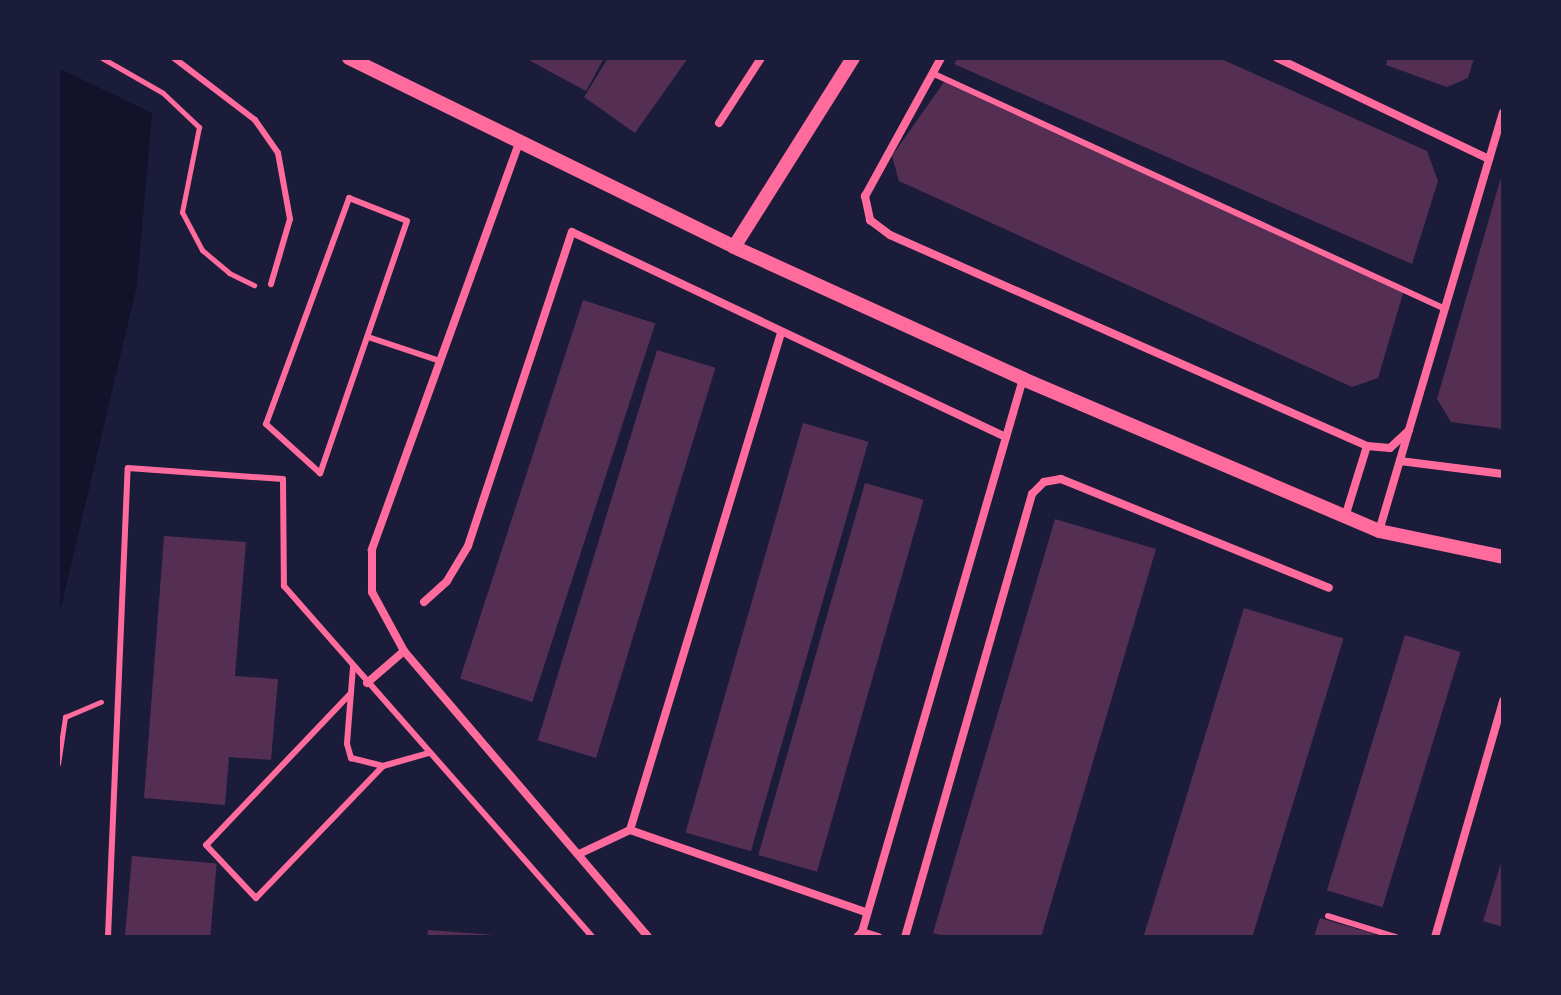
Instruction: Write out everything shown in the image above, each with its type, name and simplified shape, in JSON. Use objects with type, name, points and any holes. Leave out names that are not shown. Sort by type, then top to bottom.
[{"type":"street","points":[[349,58],[734,247],[1023,379],[1379,531],[1503,557]]},
{"type":"street","points":[[719,123],[761,58]]},
{"type":"street","points":[[734,247],[853,58]]},
{"type":"street","points":[[941,58],[865,196],[870,220],[890,235],[1367,446],[1390,448],[1409,430]]},
{"type":"street","points":[[1277,58],[1489,159]]},
{"type":"street","points":[[1379,531],[1503,113]]},
{"type":"street","points":[[519,143],[370,566],[380,615],[404,651],[648,937]]},
{"type":"street","points":[[424,602],[447,581],[468,546],[572,232],[1006,437]]},
{"type":"street","points":[[630,830],[781,333]]},
{"type":"street","points":[[878,937],[860,935],[1023,379]]},
{"type":"street","points":[[1345,518],[1367,446]]},
{"type":"street","points":[[1400,461],[1503,474]]},
{"type":"street","points":[[905,937],[1032,494],[1044,482],[1061,479],[1329,588]]},
{"type":"street","points":[[367,683],[404,651]]},
{"type":"street","points":[[1437,936],[1503,701]]},
{"type":"street","points":[[579,854],[630,830],[866,912]]},
{"type":"lane","points":[[174,58],[228,96],[278,153],[290,219],[271,284]]},
{"type":"lane","points":[[932,73],[1445,309]]},
{"type":"lane","points":[[349,198],[407,221],[368,337],[357,368],[320,473],[266,424],[349,198]]},
{"type":"lane","points":[[368,337],[440,361]]},
{"type":"lane","points":[[108,937],[128,468],[283,479],[284,586],[592,937]]},
{"type":"lane","points":[[353,666],[347,744],[351,758],[383,766],[429,753]]},
{"type":"lane","points":[[351,693],[206,845],[256,898],[383,766]]},
{"type":"lane","points":[[1328,916],[1396,937]]},
{"type":"path","points":[[102,58],[163,93],[199,127],[182,212],[193,238],[243,282],[271,284]]},
{"type":"path","points":[[58,764],[65,717],[88,704],[118,699]]},
{"type":"shaded area","points":[[58,68],[152,113],[137,285],[58,620]]},
{"type":"building","points":[[525,58],[604,58],[586,91]]},
{"type":"building","points":[[608,58],[688,58],[635,133],[584,97]]},
{"type":"building","points":[[958,58],[1219,58],[1427,151],[1438,181],[1412,264],[954,64]]},
{"type":"building","points":[[1388,58],[1474,58],[1468,78],[1447,87],[1386,65]]},
{"type":"building","points":[[944,82],[1404,290],[1378,378],[1352,387],[899,181],[892,156]]},
{"type":"building","points":[[1502,174],[1503,429],[1451,422],[1437,399]]},
{"type":"building","points":[[583,300],[655,323],[532,702],[460,679]]},
{"type":"building","points":[[657,350],[715,368],[596,758],[538,740]]},
{"type":"building","points":[[803,423],[868,442],[751,851],[686,832]]},
{"type":"building","points":[[865,483],[924,500],[817,872],[758,855]]},
{"type":"building","points":[[1055,519],[1156,549],[1041,937],[948,937],[933,933]]},
{"type":"building","points":[[164,536],[246,542],[235,676],[278,679],[271,760],[229,757],[225,805],[144,798]]},
{"type":"building","points":[[1244,608],[1343,638],[1252,937],[1144,936]]},
{"type":"building","points":[[1405,635],[1460,652],[1382,907],[1327,890]]},
{"type":"building","points":[[132,856],[217,863],[210,937],[125,937]]},
{"type":"building","points":[[1503,857],[1503,927],[1483,921]]},
{"type":"building","points":[[1320,918],[1375,934],[1374,937],[1314,937]]},
{"type":"building","points":[[428,930],[495,935],[495,937],[427,937]]}]
